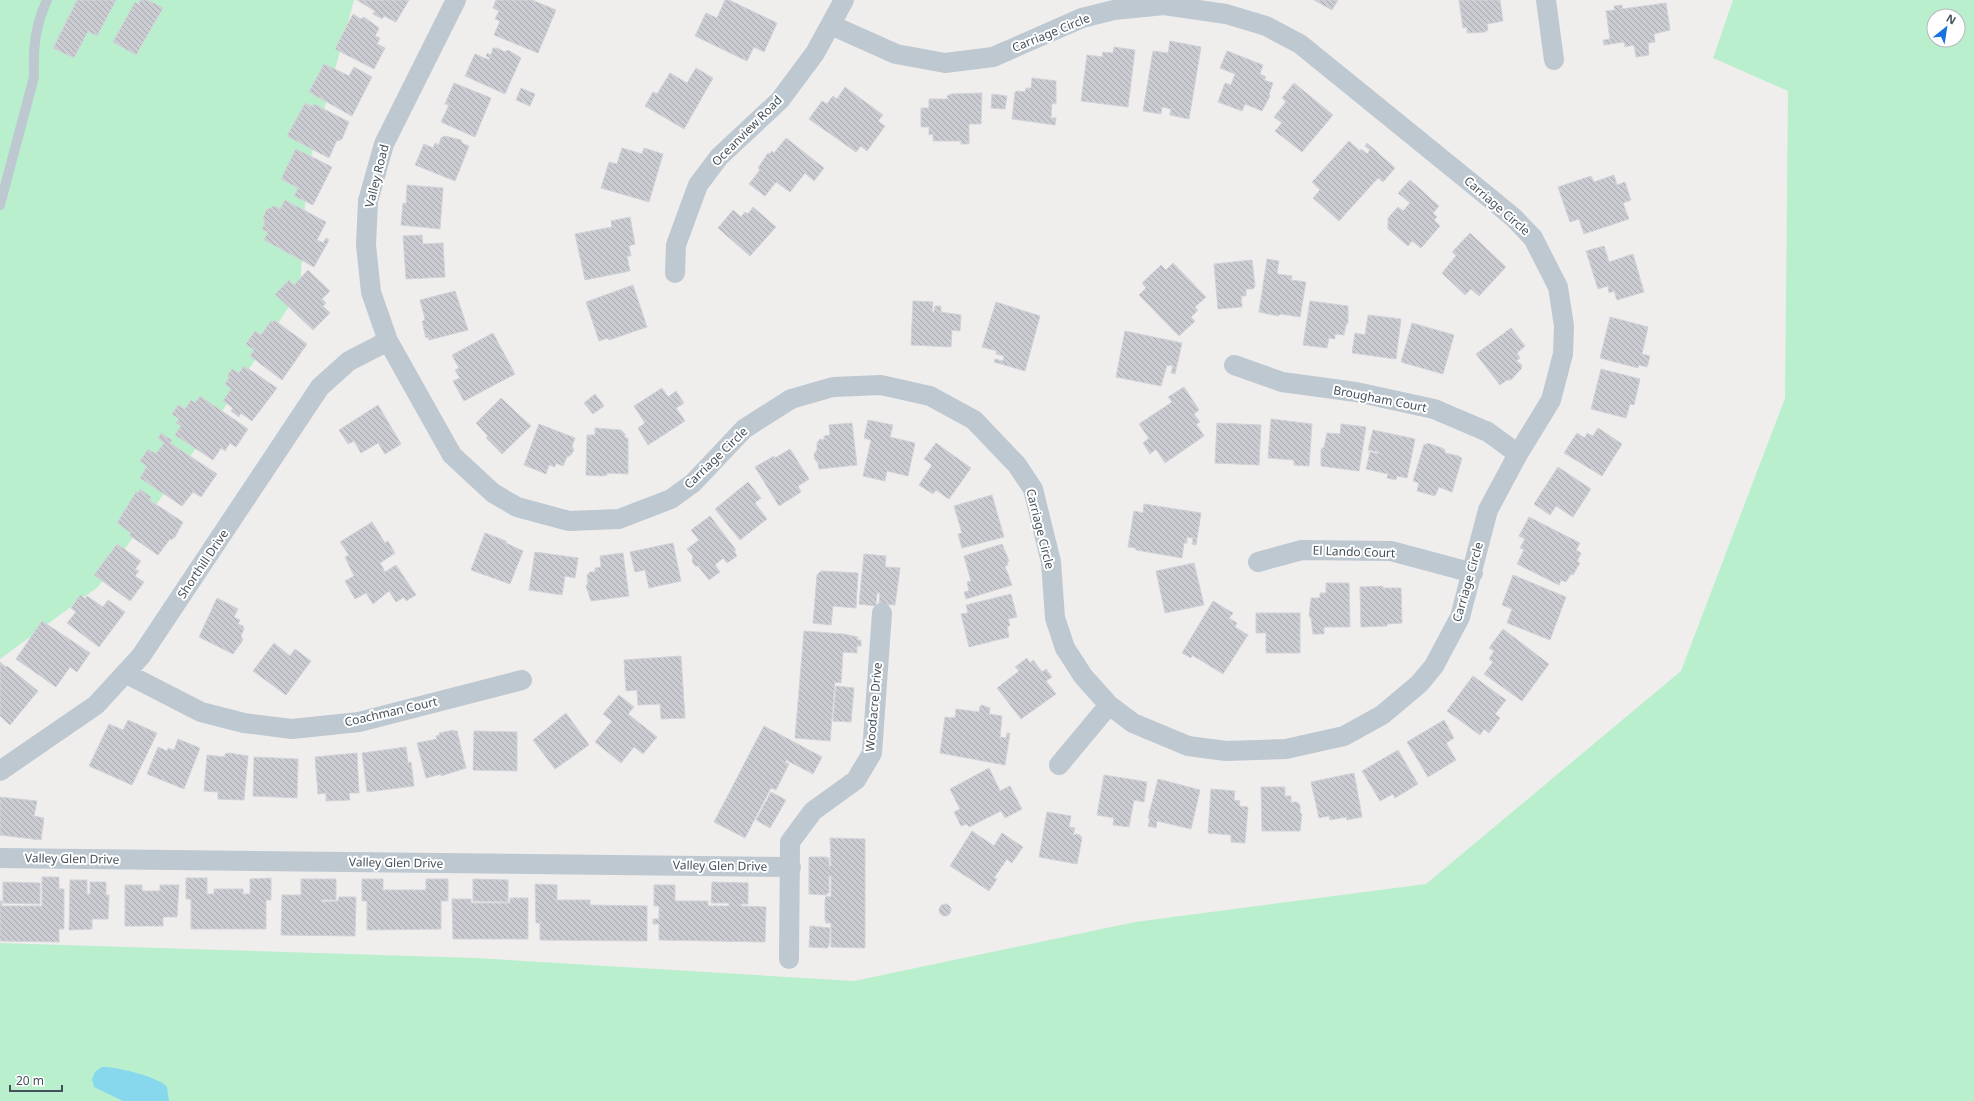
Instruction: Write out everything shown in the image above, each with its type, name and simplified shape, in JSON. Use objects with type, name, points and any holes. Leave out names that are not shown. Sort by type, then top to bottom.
[{"type":"street","name":"Valley Road","points":[[388,341],[371,292],[366,245],[368,201],[384,144],[456,0]]},
{"type":"street","name":"Oceanview Road","points":[[676,273],[676,246],[698,185],[719,157],[780,100],[815,53],[844,0]]},
{"type":"street","points":[[1546,0],[1554,60]]},
{"type":"street","name":"Carriage Circle","points":[[388,341],[452,455],[493,493],[517,507],[569,521],[619,519],[671,500],[693,483],[744,429],[791,399],[833,386],[881,385],[930,396],[974,420],[1017,465],[1033,489],[1050,562],[1055,618],[1065,648],[1083,676],[1109,705],[1133,723],[1188,746],[1226,751],[1286,749],[1344,736],[1382,715],[1419,684],[1434,666],[1460,617],[1473,573],[1488,510],[1518,454],[1551,400],[1563,354],[1564,326],[1558,287],[1533,238],[1514,218],[1300,44],[1266,26],[1226,14],[1164,5],[1114,10],[1082,18],[993,58],[945,63],[896,54],[831,25]]},
{"type":"street","name":"Shorthill Drive","points":[[0,771],[96,705],[141,656],[320,387],[348,361],[388,341]]},
{"type":"street","name":"Brougham Court","points":[[1234,365],[1282,382],[1356,392],[1434,409],[1488,432],[1518,454]]},
{"type":"street","name":"El Lando Court","points":[[1258,562],[1302,550],[1391,551],[1473,573]]},
{"type":"street","name":"Woodacre Drive","points":[[789,959],[791,867],[790,842],[813,811],[856,780],[872,753],[882,613]]},
{"type":"street","name":"Coachman Court","points":[[125,673],[201,712],[244,723],[292,729],[358,722],[522,680]]},
{"type":"street","points":[[1059,765],[1109,705]]},
{"type":"street","name":"Valley Glen Drive","points":[[0,858],[791,867]]},
{"type":"lane","points":[[0,205],[34,77],[33,56],[38,22],[48,0]]},
{"type":"green space","points":[[0,0],[354,0],[307,172],[300,289],[223,410],[98,587],[0,659]]},
{"type":"green space","points":[[1733,0],[1974,0],[1974,1101],[0,1101],[0,943],[476,958],[854,981],[1135,922],[1426,884],[1681,671],[1785,398],[1788,91],[1713,58]]},
{"type":"water","points":[[102,1067],[126,1070],[147,1076],[163,1083],[167,1087],[169,1101],[123,1101],[94,1087],[92,1079],[95,1072]]},
{"type":"building","points":[[77,0],[116,0],[97,36],[88,31],[74,58],[53,48]]},
{"type":"building","points":[[141,0],[148,0],[163,8],[136,55],[113,42],[135,2],[138,4]]},
{"type":"building","points":[[357,0],[409,0],[396,22],[384,16],[382,19],[373,14],[375,11]]},
{"type":"building","points":[[496,0],[532,0],[556,10],[538,53],[494,35],[500,21],[495,19],[499,11],[493,8]]},
{"type":"building","points":[[725,0],[729,0],[777,23],[764,52],[754,47],[747,61],[695,36],[706,13],[717,18]]},
{"type":"building","points":[[1314,0],[1338,0],[1332,10]]},
{"type":"building","points":[[1459,0],[1500,0],[1503,21],[1487,24],[1488,30],[1485,32],[1467,33],[1467,27],[1463,28]]},
{"type":"building","points":[[1666,3],[1670,30],[1654,34],[1655,42],[1648,43],[1649,55],[1636,57],[1634,45],[1625,47],[1624,42],[1604,45],[1603,40],[1610,39],[1606,11],[1615,10],[1614,6],[1622,5],[1622,9]]},
{"type":"building","points":[[353,14],[361,19],[364,17],[379,28],[375,36],[380,38],[377,44],[385,48],[374,69],[335,49]]},
{"type":"building","points":[[1170,41],[1201,47],[1189,119],[1170,115],[1171,109],[1162,107],[1161,114],[1143,111],[1153,51],[1168,53]]},
{"type":"building","points":[[1114,47],[1135,50],[1128,107],[1081,101],[1087,55],[1102,57],[1103,52],[1113,53]]},
{"type":"building","points":[[493,48],[497,48],[505,52],[508,50],[521,58],[505,94],[465,76],[475,54],[489,60],[490,58],[486,56],[487,53],[491,55]]},
{"type":"building","points":[[1227,51],[1263,65],[1260,74],[1266,77],[1264,80],[1273,83],[1269,94],[1270,96],[1262,111],[1245,104],[1242,111],[1218,102],[1225,83],[1231,85],[1235,74],[1220,68]]},
{"type":"building","points":[[324,64],[349,76],[354,67],[372,77],[352,116],[309,92]]},
{"type":"building","points":[[696,68],[713,78],[684,129],[645,106],[653,92],[657,94],[670,73],[687,83]]},
{"type":"building","points":[[1032,78],[1056,81],[1056,104],[1052,103],[1051,118],[1056,118],[1055,125],[1012,119],[1015,92],[1025,92],[1026,88],[1031,88]]},
{"type":"building","points":[[454,83],[491,98],[475,137],[441,122],[449,105],[445,104]]},
{"type":"building","points":[[1294,83],[1333,115],[1302,152],[1275,131],[1282,123],[1274,117],[1286,102],[1282,98]]},
{"type":"building","points":[[845,87],[883,115],[878,121],[885,126],[867,151],[861,146],[856,152],[809,119],[822,101],[827,104],[833,96],[837,99]]},
{"type":"building","points":[[521,88],[535,94],[530,106],[516,100]]},
{"type":"building","points":[[982,93],[981,124],[969,124],[969,144],[961,144],[961,141],[933,141],[933,134],[929,135],[929,127],[921,127],[921,108],[929,108],[929,99],[948,99],[947,96],[951,94]]},
{"type":"building","points":[[992,94],[1007,96],[1005,109],[991,108]]},
{"type":"building","points":[[305,103],[312,107],[314,104],[349,122],[342,139],[339,141],[337,140],[329,158],[287,136]]},
{"type":"building","points":[[445,136],[461,140],[462,143],[469,146],[455,181],[415,165],[424,144],[433,148],[435,143],[439,145],[441,138]]},
{"type":"building","points":[[786,138],[824,168],[814,181],[805,173],[790,192],[776,182],[765,196],[749,184],[760,170],[758,168],[768,153],[769,154],[772,151],[774,153]]},
{"type":"building","points":[[1349,141],[1360,151],[1361,149],[1367,154],[1370,150],[1365,146],[1367,143],[1395,168],[1383,182],[1378,178],[1339,221],[1313,198],[1320,190],[1312,182]]},
{"type":"building","points":[[622,148],[642,154],[644,148],[663,154],[649,202],[601,188],[609,162],[617,164]]},
{"type":"building","points":[[296,149],[332,167],[313,205],[294,196],[298,188],[281,179]]},
{"type":"building","points":[[1614,175],[1617,185],[1625,182],[1631,200],[1623,203],[1629,219],[1584,234],[1579,219],[1570,222],[1558,187],[1591,176],[1594,182]]},
{"type":"building","points":[[1410,180],[1439,206],[1433,213],[1437,217],[1434,220],[1440,226],[1421,248],[1412,241],[1408,246],[1388,229],[1388,218],[1398,207],[1403,211],[1410,203],[1398,193]]},
{"type":"building","points":[[407,185],[443,188],[440,229],[401,225],[403,203],[406,204]]},
{"type":"building","points":[[285,200],[326,222],[317,240],[323,243],[326,238],[329,240],[314,267],[264,240],[268,232],[262,229],[265,223],[263,219],[266,210],[274,206],[280,209]]},
{"type":"building","points":[[753,207],[776,227],[750,256],[718,228],[733,210],[741,217],[745,212],[748,214]]},
{"type":"building","points":[[630,217],[635,244],[629,246],[631,256],[627,256],[630,271],[585,280],[575,234],[612,227],[611,221]]},
{"type":"building","points":[[1470,233],[1506,267],[1479,296],[1471,289],[1465,295],[1442,273],[1456,256],[1452,252]]},
{"type":"building","points":[[422,235],[423,244],[443,243],[445,277],[406,279],[403,236]]},
{"type":"building","points":[[1604,246],[1609,262],[1633,254],[1644,292],[1617,300],[1614,291],[1609,293],[1608,286],[1598,289],[1586,251]]},
{"type":"building","points":[[1267,259],[1279,261],[1277,274],[1292,276],[1291,280],[1306,282],[1300,317],[1281,314],[1278,316],[1259,312]]},
{"type":"building","points":[[1252,260],[1255,286],[1253,289],[1246,289],[1246,296],[1241,296],[1242,307],[1218,309],[1214,264]]},
{"type":"building","points":[[1173,263],[1206,297],[1195,307],[1198,310],[1191,317],[1195,321],[1179,336],[1139,295],[1146,288],[1142,283],[1161,265],[1166,270]]},
{"type":"building","points":[[308,270],[330,291],[322,299],[326,303],[323,306],[330,313],[313,330],[275,294],[289,280],[294,285]]},
{"type":"building","points":[[633,285],[647,327],[609,340],[608,338],[599,341],[586,302]]},
{"type":"building","points":[[455,291],[468,330],[429,340],[428,337],[426,338],[422,322],[425,319],[420,300]]},
{"type":"building","points":[[913,301],[933,302],[932,312],[934,312],[935,306],[941,306],[941,312],[961,315],[960,331],[952,330],[951,347],[911,345]]},
{"type":"building","points":[[1310,301],[1348,306],[1348,323],[1346,325],[1344,335],[1335,334],[1335,339],[1329,338],[1327,348],[1303,345]]},
{"type":"building","points":[[996,302],[1040,316],[1025,371],[994,362],[995,359],[1003,361],[1004,356],[996,354],[997,351],[982,347]]},
{"type":"building","points":[[1368,315],[1401,319],[1396,359],[1352,353],[1355,333],[1365,335]]},
{"type":"building","points":[[1610,317],[1648,327],[1642,354],[1650,356],[1647,367],[1639,365],[1638,368],[1600,358]]},
{"type":"building","points":[[274,320],[307,344],[282,380],[250,356],[254,350],[246,344],[255,331],[261,335],[271,321],[273,322]]},
{"type":"building","points":[[1412,323],[1454,335],[1443,374],[1401,362]]},
{"type":"building","points":[[1511,328],[1525,346],[1517,353],[1520,358],[1516,361],[1522,365],[1521,369],[1511,380],[1507,380],[1500,385],[1476,354]]},
{"type":"building","points":[[1125,331],[1182,343],[1175,374],[1171,373],[1173,366],[1167,365],[1161,386],[1116,377]]},
{"type":"building","points":[[493,333],[515,374],[464,401],[453,381],[460,378],[455,370],[459,368],[452,355]]},
{"type":"building","points":[[244,366],[277,388],[252,421],[241,413],[239,417],[231,411],[233,408],[223,401],[231,389],[225,384],[229,378],[227,376],[232,369],[239,373]]},
{"type":"building","points":[[1601,369],[1640,379],[1634,405],[1630,404],[1626,418],[1591,409]]},
{"type":"building","points":[[1184,387],[1199,410],[1194,414],[1200,422],[1196,424],[1204,436],[1165,463],[1156,449],[1150,454],[1143,443],[1149,438],[1139,424],[1172,402],[1168,397]]},
{"type":"building","points":[[662,388],[668,397],[676,391],[684,403],[676,408],[685,421],[648,445],[638,428],[645,423],[634,406]]},
{"type":"building","points":[[595,394],[604,406],[593,414],[584,403]]},
{"type":"building","points":[[200,396],[248,429],[236,447],[230,443],[225,451],[221,448],[213,460],[175,435],[181,426],[176,423],[179,419],[172,414],[178,405],[185,409],[191,400],[195,403]]},
{"type":"building","points":[[501,398],[531,426],[502,454],[486,438],[488,436],[476,423]]},
{"type":"building","points":[[378,405],[401,444],[385,454],[378,443],[361,453],[354,441],[348,444],[339,430]]},
{"type":"building","points":[[1271,419],[1312,424],[1309,466],[1294,465],[1294,460],[1268,458]]},
{"type":"building","points":[[868,420],[893,425],[890,437],[915,443],[908,476],[887,471],[885,481],[863,476],[871,440],[864,438]]},
{"type":"building","points":[[852,423],[857,465],[819,469],[814,454],[817,450],[817,443],[820,439],[824,440],[824,436],[830,435],[829,425]]},
{"type":"building","points":[[1217,423],[1261,425],[1259,465],[1215,463]]},
{"type":"building","points":[[539,424],[575,438],[572,446],[574,450],[571,455],[567,457],[563,466],[556,463],[555,467],[549,465],[546,474],[524,465]]},
{"type":"building","points":[[1341,424],[1366,427],[1359,471],[1321,466],[1321,449],[1324,447],[1327,433],[1340,434]]},
{"type":"building","points":[[595,428],[621,430],[625,434],[625,438],[628,438],[628,474],[607,473],[607,475],[603,476],[586,475],[587,435],[595,435]]},
{"type":"building","points":[[1598,428],[1622,444],[1602,476],[1564,453],[1577,433],[1585,438],[1587,433],[1593,436]]},
{"type":"building","points":[[1373,430],[1415,439],[1407,478],[1397,476],[1396,480],[1387,478],[1388,474],[1366,469],[1370,452],[1378,454],[1378,452],[1368,450]]},
{"type":"building","points":[[161,433],[172,440],[170,443],[217,474],[201,497],[193,492],[182,506],[140,478],[147,466],[140,461],[148,449],[156,454],[164,443],[158,438]]},
{"type":"building","points":[[936,443],[971,468],[949,499],[936,490],[933,494],[919,485],[932,465],[924,459]]},
{"type":"building","points":[[1427,443],[1442,448],[1445,450],[1445,453],[1462,458],[1452,492],[1439,487],[1435,496],[1417,491],[1419,483],[1413,481],[1424,444],[1427,445]]},
{"type":"building","points":[[790,449],[809,479],[798,486],[801,492],[779,506],[755,467]]},
{"type":"building","points":[[1558,467],[1591,489],[1573,517],[1556,506],[1550,515],[1534,504]]},
{"type":"building","points":[[748,482],[761,498],[755,503],[767,519],[740,540],[715,509]]},
{"type":"building","points":[[140,489],[151,497],[149,500],[183,522],[175,537],[171,540],[170,539],[158,555],[129,535],[131,533],[117,523],[136,492],[138,493]]},
{"type":"building","points":[[992,495],[1004,537],[962,548],[958,534],[962,533],[954,506]]},
{"type":"building","points":[[1144,504],[1201,513],[1196,545],[1192,544],[1193,538],[1187,537],[1187,543],[1184,543],[1182,558],[1136,550],[1136,548],[1128,547],[1134,511],[1143,513]]},
{"type":"building","points":[[710,516],[736,550],[734,551],[737,556],[727,563],[723,558],[715,565],[720,572],[709,580],[698,566],[695,566],[692,561],[693,556],[687,549],[699,540],[691,530]]},
{"type":"building","points":[[1529,517],[1580,543],[1576,550],[1581,553],[1577,562],[1580,563],[1573,575],[1571,574],[1566,582],[1561,580],[1559,585],[1517,564],[1524,550],[1520,548],[1525,539],[1519,536]]},
{"type":"building","points":[[372,522],[385,543],[388,541],[395,553],[380,563],[385,572],[396,565],[416,595],[406,601],[404,597],[396,602],[389,591],[373,604],[366,593],[355,599],[345,581],[354,576],[345,557],[349,555],[340,542]]},
{"type":"building","points":[[485,533],[506,541],[506,543],[523,551],[510,584],[471,570]]},
{"type":"building","points":[[673,543],[681,581],[649,588],[645,570],[635,572],[630,552]]},
{"type":"building","points":[[117,544],[141,561],[135,569],[139,571],[135,576],[144,582],[130,601],[94,575]]},
{"type":"building","points":[[1002,544],[1009,561],[1007,562],[1008,565],[1005,566],[1012,585],[966,599],[964,592],[969,591],[967,582],[971,581],[964,556]]},
{"type":"building","points":[[535,552],[578,558],[575,578],[565,576],[562,595],[529,590]]},
{"type":"building","points":[[623,553],[629,596],[591,601],[586,586],[588,583],[587,575],[590,572],[595,572],[595,568],[601,567],[600,556]]},
{"type":"building","points":[[864,554],[886,556],[885,567],[900,568],[895,605],[879,604],[880,593],[877,593],[876,606],[859,604]]},
{"type":"building","points":[[1194,563],[1204,605],[1165,613],[1156,571]]},
{"type":"building","points":[[821,571],[858,573],[856,608],[833,606],[831,625],[813,623],[817,575]]},
{"type":"building","points":[[1513,575],[1566,597],[1550,640],[1507,623],[1512,609],[1502,605]]},
{"type":"building","points":[[1326,583],[1349,583],[1350,627],[1324,627],[1324,634],[1313,634],[1311,618],[1309,616],[1311,598],[1320,598],[1320,593],[1326,593]]},
{"type":"building","points":[[1383,586],[1383,588],[1401,588],[1402,623],[1387,624],[1387,626],[1361,627],[1360,587]]},
{"type":"building","points":[[1011,594],[1017,617],[1008,619],[1010,626],[1007,626],[1009,637],[969,647],[961,614],[968,613],[966,605]]},
{"type":"building","points":[[80,595],[85,599],[87,596],[103,607],[108,600],[125,612],[99,647],[67,623],[76,612],[71,608]]},
{"type":"building","points":[[217,598],[238,609],[234,617],[240,620],[238,624],[243,626],[244,629],[241,636],[243,640],[233,654],[199,637]]},
{"type":"building","points":[[1213,601],[1233,613],[1229,618],[1237,623],[1235,627],[1248,635],[1223,674],[1192,655],[1191,658],[1182,653]]},
{"type":"building","points":[[1256,613],[1300,613],[1300,653],[1266,653],[1266,633],[1256,633]]},
{"type":"building","points":[[42,621],[90,653],[77,672],[70,667],[56,687],[16,659]]},
{"type":"building","points":[[1503,629],[1549,664],[1522,701],[1484,674],[1493,662],[1489,659],[1494,651],[1489,648]]},
{"type":"building","points":[[804,631],[843,634],[858,637],[857,640],[861,640],[861,646],[857,646],[857,653],[843,652],[841,683],[835,682],[830,741],[795,738]]},
{"type":"building","points":[[274,643],[290,656],[295,649],[311,661],[286,695],[253,671]]},
{"type":"building","points":[[681,656],[685,718],[661,719],[660,704],[638,705],[637,690],[626,691],[624,660]]},
{"type":"building","points":[[1027,658],[1030,663],[1033,660],[1042,672],[1046,669],[1052,677],[1046,681],[1056,694],[1021,719],[997,688],[1019,671],[1015,667]]},
{"type":"building","points":[[0,662],[38,691],[10,725],[0,716]]},
{"type":"building","points":[[1473,676],[1506,700],[1495,714],[1500,718],[1489,733],[1484,729],[1480,735],[1447,711]]},
{"type":"building","points":[[836,686],[854,688],[851,722],[833,721]]},
{"type":"building","points":[[619,695],[634,707],[628,714],[657,737],[643,754],[634,747],[621,763],[595,742],[612,721],[603,714]]},
{"type":"building","points":[[982,705],[990,708],[989,714],[1002,716],[1000,737],[1006,738],[1007,733],[1010,733],[1005,765],[940,753],[945,717],[955,718],[956,709],[979,712],[980,706]]},
{"type":"building","points":[[566,713],[589,745],[555,769],[533,740]]},
{"type":"building","points":[[128,720],[157,733],[132,785],[89,766],[109,724],[123,730]]},
{"type":"building","points":[[1444,720],[1454,738],[1446,743],[1456,760],[1428,777],[1407,742]]},
{"type":"building","points":[[764,726],[822,757],[813,774],[786,760],[785,762],[789,764],[776,790],[771,788],[745,838],[714,822]]},
{"type":"building","points":[[454,730],[457,731],[466,768],[441,776],[441,774],[426,778],[417,743],[437,739],[436,736],[440,735],[439,733]]},
{"type":"building","points":[[474,731],[517,732],[517,771],[473,770]]},
{"type":"building","points":[[178,739],[200,748],[184,789],[147,774],[158,747],[167,751],[168,748],[174,750]]},
{"type":"building","points":[[406,747],[408,763],[411,762],[414,786],[367,792],[362,753]]},
{"type":"building","points":[[1398,750],[1418,784],[1395,798],[1393,794],[1380,801],[1362,771]]},
{"type":"building","points":[[229,753],[248,756],[244,800],[218,799],[218,792],[204,791],[207,755],[225,757],[225,754]]},
{"type":"building","points":[[357,753],[359,793],[349,793],[350,800],[326,801],[326,793],[318,794],[315,757]]},
{"type":"building","points":[[254,757],[298,759],[297,798],[253,796]]},
{"type":"building","points":[[989,768],[1000,791],[1010,786],[1022,809],[1005,818],[1001,811],[969,827],[967,824],[961,826],[954,812],[960,809],[950,789]]},
{"type":"building","points":[[1354,773],[1362,817],[1347,820],[1346,817],[1330,820],[1329,816],[1319,818],[1311,782]]},
{"type":"building","points":[[1104,775],[1147,782],[1144,802],[1134,800],[1129,827],[1113,825],[1114,818],[1097,815]]},
{"type":"building","points":[[1158,779],[1200,790],[1191,829],[1157,821],[1156,828],[1148,826],[1150,819],[1148,818]]},
{"type":"building","points":[[1261,787],[1285,787],[1285,796],[1291,796],[1291,804],[1292,802],[1297,802],[1300,805],[1300,813],[1302,814],[1300,831],[1262,831]]},
{"type":"building","points":[[1211,789],[1235,791],[1234,800],[1240,801],[1239,806],[1248,807],[1245,843],[1231,842],[1231,835],[1208,833]]},
{"type":"building","points":[[771,792],[786,800],[770,828],[756,820]]},
{"type":"building","points":[[0,797],[37,801],[34,816],[44,818],[41,840],[0,835]]},
{"type":"building","points":[[1047,812],[1071,816],[1069,827],[1075,828],[1073,835],[1080,835],[1082,838],[1077,864],[1039,857]]},
{"type":"building","points":[[972,831],[994,846],[1002,833],[1023,847],[1012,863],[1007,859],[994,878],[997,879],[989,891],[950,866]]},
{"type":"building","points":[[830,838],[865,839],[865,948],[831,947],[831,923],[826,923],[825,920],[825,900],[826,896],[831,897],[831,876],[829,876],[829,893],[827,893],[827,895],[809,894],[809,857],[827,857],[829,858],[829,866],[831,866]]},
{"type":"building","points":[[42,877],[59,877],[59,889],[64,889],[64,929],[59,929],[59,942],[0,941],[0,901],[2,901],[2,906],[42,906]]},
{"type":"building","points":[[186,878],[207,878],[207,894],[214,894],[214,889],[243,889],[243,894],[250,894],[250,879],[271,878],[271,900],[266,900],[266,929],[191,929],[191,899],[186,899]]},
{"type":"building","points":[[301,879],[336,879],[336,900],[322,900],[321,902],[338,901],[339,897],[356,897],[355,936],[281,935],[282,895],[301,895]]},
{"type":"building","points":[[362,879],[383,879],[383,890],[426,890],[426,879],[448,879],[448,901],[441,901],[441,929],[367,930],[367,901],[362,901]]},
{"type":"building","points":[[473,879],[508,880],[508,902],[473,901]]},
{"type":"building","points":[[70,880],[87,880],[87,894],[90,894],[90,882],[106,882],[106,895],[109,895],[108,919],[92,919],[92,929],[69,930]]},
{"type":"building","points":[[3,882],[40,883],[40,904],[3,903]]},
{"type":"building","points":[[712,882],[748,883],[748,904],[741,904],[741,906],[766,907],[765,942],[659,940],[659,924],[653,924],[653,919],[659,919],[659,906],[654,906],[654,885],[675,885],[675,901],[708,901],[708,906],[729,906],[729,903],[711,903]]},
{"type":"building","points":[[535,884],[557,885],[557,900],[590,900],[590,905],[647,906],[647,941],[540,940],[540,923],[536,923]]},
{"type":"building","points":[[125,885],[142,885],[142,891],[160,891],[160,885],[179,885],[177,917],[163,917],[163,926],[125,926]]},
{"type":"building","points":[[510,898],[528,898],[528,939],[453,939],[452,899],[471,899],[471,903],[510,903]]},
{"type":"building","points":[[943,904],[947,904],[951,910],[947,916],[943,916],[939,912],[939,908]]},
{"type":"building","points":[[810,926],[830,928],[829,946],[827,948],[809,947]]}]
